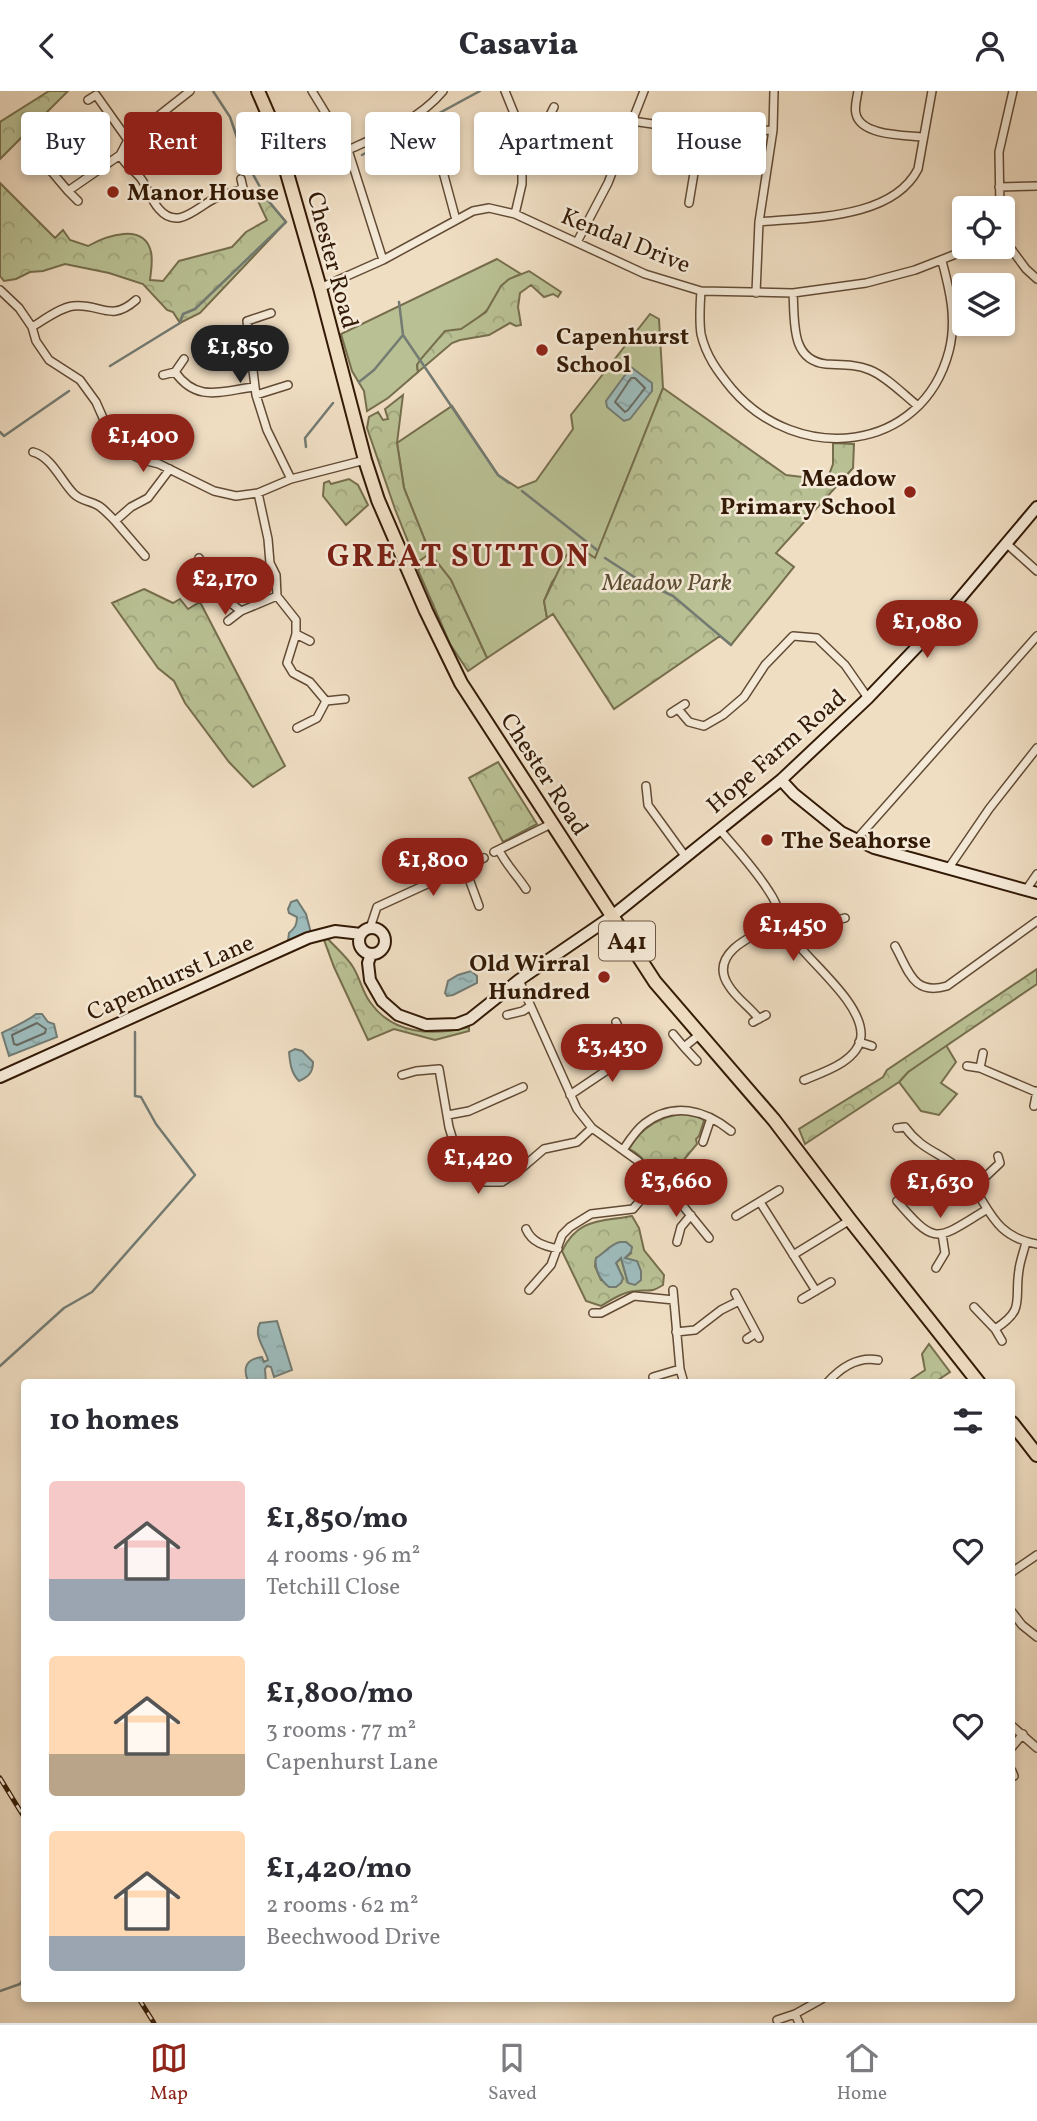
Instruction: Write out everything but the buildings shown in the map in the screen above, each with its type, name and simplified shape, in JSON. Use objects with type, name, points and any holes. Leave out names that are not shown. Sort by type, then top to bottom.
[{"type":"main road","name":"Chester Road","points":[[258,91],[274,128],[378,500],[442,648],[461,683],[655,982],[774,1120],[976,1379]]},
{"type":"main road","points":[[1015,1427],[1037,1455]]},
{"type":"street","points":[[163,112],[190,91]]},
{"type":"street","points":[[312,91],[325,112]]},
{"type":"street","points":[[351,150],[393,130],[423,110],[443,91]]},
{"type":"street","points":[[505,91],[513,112]]},
{"type":"street","points":[[636,112],[644,91]]},
{"type":"street","points":[[755,293],[759,222],[773,130],[774,91]]},
{"type":"street","points":[[858,91],[855,111],[862,124],[870,130],[923,137]]},
{"type":"street","points":[[759,222],[843,214],[896,195],[918,169],[932,91]]},
{"type":"street","points":[[999,196],[999,152],[1013,91]]},
{"type":"street","points":[[88,100],[95,93],[124,134]]},
{"type":"street","points":[[552,112],[554,107]]},
{"type":"street","points":[[766,130],[773,130]]},
{"type":"street","points":[[68,191],[120,155],[124,148]]},
{"type":"street","points":[[120,155],[130,170],[140,177],[160,212],[176,218],[184,218],[215,198],[245,189],[241,179]]},
{"type":"street","points":[[351,160],[383,260]]},
{"type":"street","points":[[54,175],[78,201]]},
{"type":"street","points":[[444,175],[456,220]]},
{"type":"street","points":[[515,214],[522,175]]},
{"type":"street","points":[[577,242],[611,175]]},
{"type":"street","points":[[689,203],[694,175]]},
{"type":"street","points":[[999,187],[1037,187]]},
{"type":"street","name":"Kendal Drive","points":[[320,288],[383,260],[472,211],[489,208],[515,214],[645,274],[701,291],[793,293],[866,283],[952,257]]},
{"type":"street","points":[[1015,254],[1037,279]]},
{"type":"street","points":[[701,291],[701,335],[717,372],[739,396],[774,423],[803,436],[835,439],[871,435],[918,407],[937,381],[949,350],[953,314],[942,261]]},
{"type":"street","points":[[0,291],[19,308],[32,327],[36,341],[50,360],[80,380],[96,402],[119,444],[131,454],[170,469],[214,491],[236,496],[258,493],[291,479],[365,460]]},
{"type":"street","points":[[793,293],[796,338],[798,346],[808,358],[825,364],[852,365],[873,371],[918,407]]},
{"type":"street","points":[[32,327],[68,307],[85,306],[116,313],[128,308],[136,300]]},
{"type":"street","points":[[271,313],[247,321],[255,391],[267,430],[291,479]]},
{"type":"street","points":[[163,375],[175,372],[184,359]]},
{"type":"street","points":[[175,372],[192,390],[206,393],[255,391],[288,386]]},
{"type":"street","points":[[46,459],[47,448]]},
{"type":"street","points":[[33,452],[46,459],[73,493],[97,504],[145,556]]},
{"type":"street","points":[[114,521],[148,498],[170,469]]},
{"type":"street","points":[[258,493],[270,563],[276,575],[277,596],[296,620],[296,633],[287,663],[293,673],[310,682],[326,701]]},
{"type":"street","name":"Hope Farm Road","points":[[371,954],[368,963],[370,980],[382,1001],[398,1015],[426,1025],[457,1024],[470,1019],[519,980],[611,917],[781,781],[868,698],[935,628],[1037,507]]},
{"type":"street","points":[[1007,544],[1037,571]]},
{"type":"street","points":[[199,558],[207,578],[241,611]]},
{"type":"street","points":[[228,621],[241,611],[277,596]]},
{"type":"street","points":[[296,633],[310,641]]},
{"type":"street","points":[[678,709],[689,722],[704,726],[723,715],[744,697],[765,665],[793,636],[817,638],[845,665],[868,698]]},
{"type":"street","points":[[856,840],[1037,636]]},
{"type":"street","points":[[326,701],[345,699]]},
{"type":"street","points":[[297,728],[317,718],[326,701]]},
{"type":"street","points":[[948,869],[989,809],[1037,748]]},
{"type":"street","points":[[781,781],[819,816],[856,840],[874,848],[1031,892],[1037,874]]},
{"type":"street","points":[[646,786],[648,805],[685,856]]},
{"type":"street","points":[[526,889],[517,874],[496,851],[553,823]]},
{"type":"street","points":[[720,830],[762,881],[788,931],[849,1003],[860,1028],[859,1041],[849,1057],[804,1080]]},
{"type":"street","points":[[365,931],[381,931],[385,939],[383,948],[371,954],[360,947],[365,931],[377,908],[484,858]]},
{"type":"street","points":[[465,868],[479,906]]},
{"type":"street","points":[[829,913],[833,921]]},
{"type":"street","points":[[798,944],[833,921],[845,918]]},
{"type":"street","points":[[759,1019],[729,987],[725,979],[724,961],[737,945],[784,920]]},
{"type":"street","points":[[895,946],[915,982],[923,989],[934,990],[953,982],[1037,921]]},
{"type":"street","name":"Capenhurst Lane","points":[[0,1077],[308,938],[335,930],[365,931]]},
{"type":"street","points":[[519,980],[577,1108],[592,1128],[638,1161],[648,1177],[650,1189],[633,1209],[581,1218],[562,1235],[558,1249],[543,1276],[529,1290]]},
{"type":"street","points":[[506,1015],[529,1007]]},
{"type":"street","points":[[616,1022],[629,1050]]},
{"type":"street","points":[[673,1034],[696,1061]]},
{"type":"street","points":[[684,1047],[699,1035]]},
{"type":"street","points":[[859,1041],[872,1046]]},
{"type":"street","points":[[570,1095],[622,1060],[629,1050]]},
{"type":"street","points":[[629,1050],[639,1052]]},
{"type":"street","points":[[980,1068],[983,1053]]},
{"type":"street","points":[[818,1064],[821,1073]]},
{"type":"street","points":[[967,1066],[980,1068],[1037,1091],[1034,1106]]},
{"type":"street","points":[[402,1075],[439,1069],[449,1127],[463,1168],[480,1182],[491,1183],[510,1177],[544,1149],[577,1142],[592,1128]]},
{"type":"street","points":[[448,1115],[469,1111],[523,1087]]},
{"type":"street","points":[[623,1150],[642,1125],[659,1115],[682,1109],[702,1113],[731,1131]]},
{"type":"street","points":[[702,1142],[711,1118]]},
{"type":"street","points":[[909,1118],[901,1128],[916,1142],[955,1166],[1005,1232],[1037,1244]]},
{"type":"street","points":[[972,1185],[981,1181],[1002,1161]]},
{"type":"street","points":[[650,1189],[683,1206],[709,1238]]},
{"type":"street","points":[[736,1216],[779,1190]]},
{"type":"street","points":[[908,1197],[899,1203],[920,1227],[933,1235],[942,1234],[986,1210]]},
{"type":"street","points":[[760,1202],[816,1291]]},
{"type":"street","points":[[677,1242],[681,1227],[691,1215]]},
{"type":"street","points":[[793,1255],[850,1220]]},
{"type":"street","points":[[526,1234],[541,1244],[558,1249]]},
{"type":"street","points":[[936,1268],[945,1253],[942,1234]]},
{"type":"street","points":[[995,1329],[1016,1312],[1018,1271],[1026,1242]]},
{"type":"street","points":[[803,1299],[831,1282]]},
{"type":"street","points":[[673,1290],[683,1379]]},
{"type":"street","points":[[734,1293],[758,1335],[747,1339]]},
{"type":"street","points":[[599,1316],[634,1296],[674,1300]]},
{"type":"street","points":[[676,1332],[695,1330],[726,1307],[739,1301]]},
{"type":"street","points":[[974,1307],[995,1329],[1002,1341]]},
{"type":"street","points":[[831,1379],[854,1363],[869,1358],[878,1360]]},
{"type":"street","points":[[653,1377],[680,1369]]},
{"type":"street","points":[[1015,1570],[1037,1555]]},
{"type":"street","points":[[1015,1615],[1035,1634]]},
{"type":"street","points":[[1015,1728],[1037,1748]]},
{"type":"street","points":[[1015,1743],[1023,1734]]},
{"type":"street","points":[[777,2020],[817,2002]]},
{"type":"street","points":[[795,2014],[799,2023]]},
{"type":"green space","points":[[49,91],[68,91],[47,112],[21,112],[21,138],[0,159],[0,122]]},
{"type":"green space","points":[[0,183],[55,238],[63,230],[70,240],[88,246],[124,234],[141,237],[151,252],[150,280],[163,281],[179,261],[232,247],[246,232],[267,220],[258,201],[266,198],[286,222],[200,313],[180,323],[173,312],[167,310],[143,284],[109,273],[65,264],[4,281],[0,276]]},
{"type":"green space","points":[[497,259],[521,274],[501,287],[490,308],[425,356],[417,365],[418,372],[388,398],[367,411],[364,391],[352,371],[341,334]]},
{"type":"green space","points":[[529,271],[561,292],[558,297],[553,294],[544,297],[531,285],[520,293],[518,307],[521,325],[510,323],[489,335],[452,343],[418,372],[417,365],[420,360],[445,331],[461,329],[486,312],[501,286],[509,279]]},
{"type":"green space","points":[[650,314],[659,319],[663,388],[595,559],[579,547],[552,582],[544,601],[547,618],[487,658],[451,580],[430,553],[404,488],[397,443],[452,406],[498,475],[518,488],[536,481],[573,429],[571,415]]},
{"type":"green space","name":"Meadow Park","points":[[663,388],[786,475],[827,480],[833,464],[833,443],[854,444],[853,468],[776,553],[794,567],[731,645],[720,636],[614,709],[553,614],[547,618],[544,601],[565,557],[572,549],[579,547],[595,558]]},
{"type":"green space","points":[[403,395],[397,443],[404,488],[430,553],[421,560],[415,559],[367,428],[369,417],[378,412],[383,420],[388,419],[385,409]]},
{"type":"green space","points":[[349,479],[358,485],[368,505],[346,525],[323,496],[324,483]]},
{"type":"green space","points":[[433,557],[451,580],[487,658],[468,671],[450,644],[418,570]]},
{"type":"green space","points":[[144,589],[173,603],[180,599],[188,609],[200,602],[285,766],[253,787],[229,762],[185,703],[174,681],[158,668],[112,603]]},
{"type":"green space","points":[[498,762],[537,824],[503,842],[469,778]]},
{"type":"green space","points":[[328,939],[351,963],[370,1002],[390,1021],[402,1027],[428,1032],[469,1027],[469,1031],[435,1040],[394,1029],[368,1040],[334,967],[324,940]]},
{"type":"green space","points":[[1037,969],[1037,984],[908,1072],[899,1082],[805,1144],[799,1129],[883,1077],[887,1070]]},
{"type":"green space","points":[[946,1045],[956,1062],[941,1083],[957,1094],[939,1115],[921,1111],[899,1082],[908,1072]]},
{"type":"green space","points":[[688,1113],[701,1116],[704,1121],[696,1139],[697,1144],[682,1162],[675,1158],[654,1179],[645,1161],[629,1149],[640,1134],[654,1123]]},
{"type":"green space","points":[[632,1216],[639,1228],[644,1250],[664,1275],[663,1285],[652,1290],[626,1293],[601,1306],[586,1301],[562,1251],[575,1232],[591,1223]],"holes":[[[604,1254],[630,1254],[625,1258],[628,1283],[621,1258],[616,1263],[623,1278],[621,1283],[601,1280],[595,1266],[596,1258]]]},
{"type":"green space","points":[[929,1344],[950,1372],[940,1379],[912,1379],[925,1370],[922,1354]]},
{"type":"water","points":[[631,367],[652,383],[652,391],[630,419],[624,421],[607,407],[606,401]]},
{"type":"water","points":[[297,900],[306,914],[311,933],[288,941],[297,917],[289,913],[288,909],[291,902]]},
{"type":"water","points":[[471,971],[477,976],[477,983],[447,996],[445,993],[448,981]]},
{"type":"water","points":[[36,1014],[42,1014],[48,1022],[54,1024],[57,1037],[9,1056],[2,1033]]},
{"type":"water","points":[[295,1049],[302,1051],[313,1062],[309,1074],[299,1081],[293,1071],[289,1052]]},
{"type":"water","points":[[620,1242],[626,1242],[632,1247],[625,1258],[637,1261],[641,1280],[635,1285],[628,1283],[621,1258],[616,1263],[623,1278],[621,1283],[616,1287],[609,1287],[598,1274],[596,1258]]},
{"type":"water","points":[[277,1321],[292,1370],[274,1377],[271,1367],[267,1366],[266,1379],[248,1379],[246,1368],[249,1362],[262,1357],[264,1362],[268,1360],[258,1333],[260,1323]]},
{"type":"waterway","points":[[110,366],[180,323],[183,314],[195,309],[286,222],[266,198],[244,158],[230,117],[213,91]]},
{"type":"waterway","points":[[362,155],[480,91]]},
{"type":"waterway","points":[[399,302],[403,335],[498,475],[509,483]]},
{"type":"waterway","points":[[359,382],[374,370],[403,335]]},
{"type":"waterway","points":[[0,432],[4,436],[69,391]]},
{"type":"waterway","points":[[306,447],[305,438],[333,403]]},
{"type":"waterway","points":[[522,491],[597,550]]},
{"type":"waterway","points":[[605,558],[639,580],[673,596],[731,645]]},
{"type":"waterway","points":[[0,1366],[64,1308],[92,1292],[195,1175],[156,1124],[141,1097],[135,1096],[135,1032]]},
{"type":"waterway","points":[[0,1991],[21,1982]]},
{"type":"railway","points":[[0,1778],[21,1812]]},
{"type":"railway","points":[[141,2002],[154,2023]]},
{"type":"place","name":"Manor House","points":[[113,192]]},
{"type":"place","name":"Capenhurst School","points":[[542,350]]},
{"type":"place","name":"Meadow Primary School","points":[[910,492]]},
{"type":"place","name":"The Seahorse","points":[[767,840]]},
{"type":"place","name":"Old Wirral Hundred","points":[[604,977]]},
{"type":"district","name":"GREAT SUTTON","points":[[459,555]]}]
